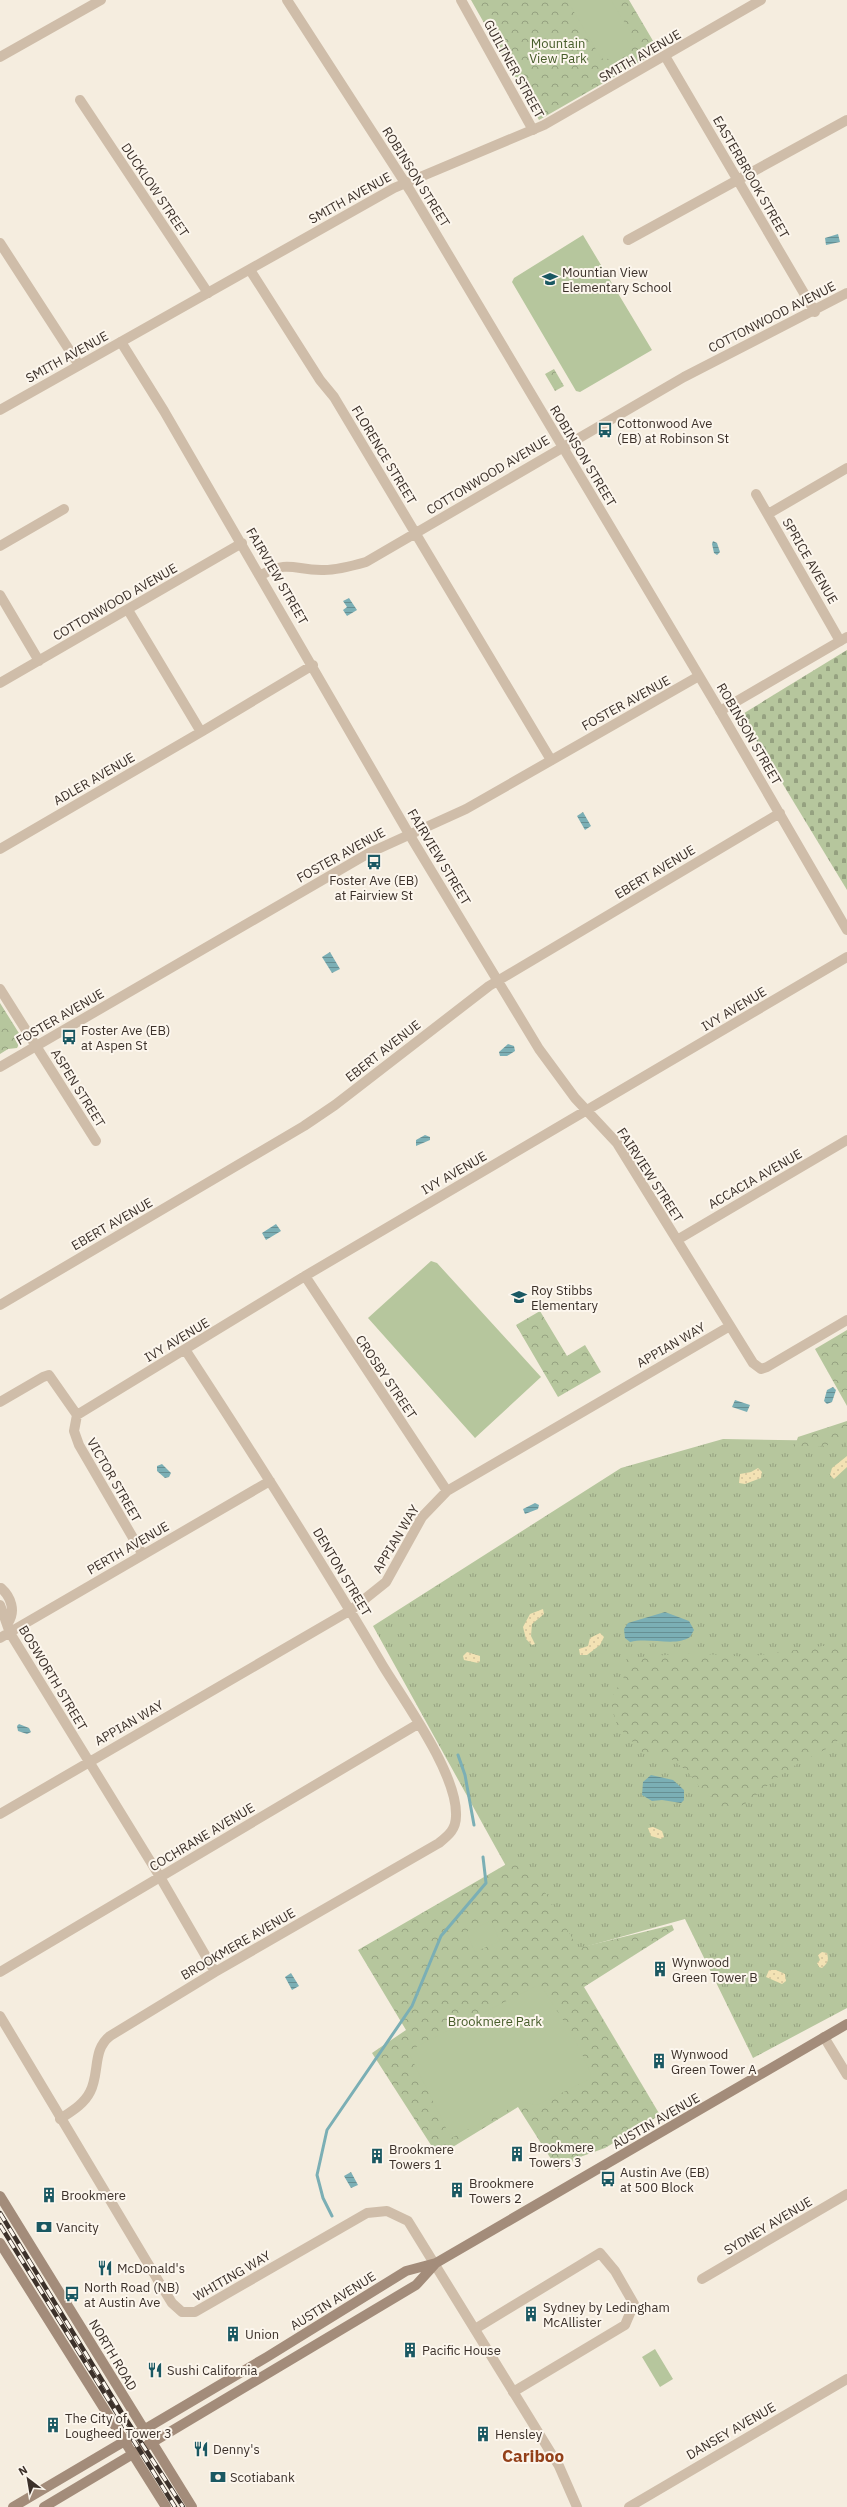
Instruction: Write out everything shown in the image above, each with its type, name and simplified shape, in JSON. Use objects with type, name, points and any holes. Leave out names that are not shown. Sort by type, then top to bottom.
[{"type":"main road","name":"AUSTIN AVENUE","points":[[13,2507],[124,2440],[267,2357],[406,2271],[436,2264],[847,2024]]},
{"type":"main road","name":"NORTH ROAD","points":[[0,2196],[192,2507]]},
{"type":"main road","points":[[0,2243],[166,2507]]},
{"type":"main road","name":"AUSTIN AVENUE","points":[[44,2507],[416,2286],[436,2264]]},
{"type":"main road","points":[[267,2357],[275,2370]]},
{"type":"street","points":[[0,57],[101,0]]},
{"type":"street","name":"ROBINSON STREET","points":[[287,0],[406,183],[780,813],[847,930]]},
{"type":"street","name":"GUILTNER STREET","points":[[461,0],[533,130]]},
{"type":"street","name":"SMITH AVENUE","points":[[0,410],[406,183],[533,130],[761,0]]},
{"type":"street","name":"EASTERBROOK STREET","points":[[665,56],[815,312]]},
{"type":"street","name":"DUCKLOW STREET","points":[[80,100],[208,293]]},
{"type":"street","points":[[628,240],[847,120]]},
{"type":"street","points":[[0,243],[79,365]]},
{"type":"street","name":"FLORENCE STREET","points":[[250,270],[320,380],[334,397],[551,760]]},
{"type":"street","name":"COTTONWOOD AVENUE","points":[[261,575],[276,567],[284,566],[323,570],[344,568],[366,562],[684,376],[815,312],[847,293]]},
{"type":"street","name":"FAIRVIEW STREET","points":[[121,342],[164,411],[261,575],[409,834],[498,981],[548,1061],[575,1098],[617,1143],[730,1326],[758,1368],[767,1367],[847,1320]]},
{"type":"street","name":"SPRICE AVENUE","points":[[768,514],[847,468]]},
{"type":"street","name":"SPRICE AVENUE","points":[[756,494],[844,639]]},
{"type":"street","points":[[0,546],[64,509]]},
{"type":"street","name":"COTTONWOOD AVENUE","points":[[0,683],[242,543]]},
{"type":"street","points":[[0,595],[39,661]]},
{"type":"street","points":[[128,610],[201,732]]},
{"type":"street","points":[[720,712],[844,639]]},
{"type":"street","name":"ADLER AVENUE","points":[[0,849],[313,665]]},
{"type":"street","name":"FOSTER AVENUE","points":[[0,1067],[357,859],[466,809],[699,676]]},
{"type":"street","name":"EBERT AVENUE","points":[[0,1305],[304,1126],[498,981],[780,813]]},
{"type":"street","name":"IVY AVENUE","points":[[77,1415],[186,1351],[305,1276],[847,956]]},
{"type":"street","name":"ASPEN STREET","points":[[0,989],[96,1141]]},
{"type":"street","name":"ACCACIA AVENUE","points":[[677,1240],[847,1140]]},
{"type":"street","name":"CROSBY STREET","points":[[305,1276],[446,1491]]},
{"type":"street","name":"APPIAN WAY","points":[[0,1814],[351,1610],[386,1582],[422,1517],[446,1491],[730,1326]]},
{"type":"street","name":"DENTON STREET","points":[[186,1351],[351,1610],[434,1751],[448,1780],[457,1816]]},
{"type":"street","points":[[0,1402],[49,1375],[77,1415]]},
{"type":"street","name":"VICTOR STREET","points":[[77,1415],[74,1431],[79,1445],[143,1555]]},
{"type":"street","name":"PERTH AVENUE","points":[[0,1638],[9,1628],[143,1555],[270,1481]]},
{"type":"street","name":"BOSWORTH STREET","points":[[0,1587],[9,1597],[12,1607],[9,1628]]},
{"type":"street","name":"BOSWORTH STREET","points":[[0,1605],[9,1628],[88,1762],[160,1877],[214,1972]]},
{"type":"street","name":"COCHRANE AVENUE","points":[[0,1972],[418,1724]]},
{"type":"street","name":"BROOKMERE AVENUE","points":[[60,2119],[81,2104],[90,2093],[99,2051],[105,2040],[214,1972],[439,1843],[450,1834],[455,1827],[457,1816]]},
{"type":"street","name":"WHITING WAY","points":[[0,2016],[60,2119],[172,2302],[182,2312],[195,2312],[358,2217],[374,2211],[394,2212],[408,2221],[436,2264],[559,2466],[577,2507]]},
{"type":"street","points":[[824,2037],[847,2075]]},
{"type":"street","name":"SYDNEY AVENUE","points":[[702,2279],[847,2194]]},
{"type":"street","points":[[475,2329],[600,2253],[615,2271],[634,2304],[625,2325],[513,2392]]},
{"type":"street","name":"DANSEY AVENUE","points":[[629,2507],[847,2379]]},
{"type":"green space","name":"Mountain View Park","points":[[471,0],[629,0],[659,51],[539,120]]},
{"type":"green space","points":[[567,0],[611,0],[634,38],[633,42],[606,60],[601,58]]},
{"type":"green space","points":[[583,235],[652,350],[580,392],[576,391],[512,282],[514,278]]},
{"type":"green space","points":[[554,369],[564,386],[555,391],[545,374]]},
{"type":"green space","points":[[847,650],[847,890],[741,715]]},
{"type":"green space","points":[[0,1003],[22,1038],[17,1048],[8,1049],[0,1054]]},
{"type":"green space","points":[[431,1261],[437,1263],[541,1377],[475,1438],[368,1318]]},
{"type":"green space","points":[[540,1311],[567,1356],[585,1345],[601,1372],[558,1397],[516,1325]]},
{"type":"green space","points":[[847,1330],[847,1406],[815,1349]]},
{"type":"green space","points":[[847,1421],[847,1442],[793,1451],[798,1437]]},
{"type":"green space","points":[[723,1439],[847,1441],[847,2008],[753,2058],[685,1919],[588,1946],[558,1960],[373,1626],[621,1468]]},
{"type":"green space","points":[[823,1646],[847,1649],[847,1732],[832,1746],[797,1764],[778,1777],[745,1804],[733,1809],[725,1809],[700,1788],[688,1772],[673,1760],[643,1753],[617,1725],[611,1703],[615,1689],[619,1687],[623,1681],[624,1661],[629,1658],[690,1653],[747,1657]]},
{"type":"green space","name":"Brookmere Park","points":[[515,1859],[546,1894],[578,1948],[672,1925],[674,1930],[584,1987],[660,2115],[605,2148],[580,2157],[558,2170],[518,2107],[438,2156],[372,2053],[406,2030],[358,1950]]},
{"type":"green space","points":[[491,1921],[500,1941],[475,1952],[466,1932]]},
{"type":"green space","points":[[536,1986],[542,1987],[575,2039],[591,2074],[590,2079],[537,2105],[523,2102],[451,2138],[408,2051]]},
{"type":"green space","points":[[655,2349],[673,2379],[660,2387],[642,2357]]},
{"type":"sand","points":[[847,1456],[847,1467],[834,1479],[830,1475],[832,1468]]},
{"type":"sand","points":[[758,1468],[762,1472],[761,1478],[745,1484],[739,1483],[740,1474],[751,1472]]},
{"type":"sand","points":[[543,1609],[544,1614],[532,1624],[531,1636],[535,1644],[532,1645],[526,1639],[523,1627],[530,1614]]},
{"type":"sand","points":[[600,1633],[604,1637],[600,1645],[587,1655],[580,1655],[579,1649],[588,1646],[590,1638]]},
{"type":"sand","points":[[467,1652],[480,1656],[480,1661],[478,1663],[464,1660],[463,1656]]},
{"type":"sand","points":[[653,1827],[662,1831],[664,1837],[661,1839],[651,1836],[648,1828]]},
{"type":"sand","points":[[822,1952],[827,1953],[828,1961],[822,1968],[819,1967],[817,1963],[820,1960],[818,1955]]},
{"type":"sand","points":[[769,1970],[776,1970],[785,1974],[786,1981],[782,1984],[766,1977]]},
{"type":"water","points":[[838,234],[840,242],[826,245],[825,238]]},
{"type":"water","points":[[713,541],[717,543],[720,552],[717,555],[714,553],[712,544]]},
{"type":"water","points":[[349,598],[357,610],[347,616],[343,610],[347,607],[343,601]]},
{"type":"water","points":[[583,812],[591,826],[585,830],[577,816]]},
{"type":"water","points":[[330,952],[340,969],[332,973],[322,957]]},
{"type":"water","points":[[508,1044],[514,1046],[515,1051],[507,1056],[500,1056],[499,1052]]},
{"type":"water","points":[[425,1135],[430,1137],[430,1140],[416,1146],[416,1140]]},
{"type":"water","points":[[276,1224],[281,1231],[266,1240],[262,1233]]},
{"type":"water","points":[[833,1387],[836,1390],[832,1402],[827,1404],[824,1401],[827,1390]]},
{"type":"water","points":[[735,1400],[750,1405],[747,1412],[732,1407]]},
{"type":"water","points":[[162,1464],[171,1473],[169,1477],[165,1478],[157,1471],[157,1466]]},
{"type":"water","points":[[535,1503],[539,1505],[538,1509],[525,1514],[523,1509]]},
{"type":"water","points":[[665,1612],[689,1621],[694,1630],[690,1637],[684,1640],[670,1642],[630,1642],[625,1638],[624,1629],[628,1623]]},
{"type":"water","points":[[19,1724],[29,1728],[31,1732],[27,1734],[18,1731],[17,1726]]},
{"type":"water","points":[[651,1775],[673,1780],[684,1790],[684,1800],[681,1803],[662,1800],[652,1801],[642,1795],[643,1782]]},
{"type":"water","points":[[291,1973],[299,1986],[292,1990],[285,1977]]},
{"type":"water","points":[[351,2172],[358,2185],[351,2188],[344,2176]]},
{"type":"waterway","points":[[458,1755],[465,1775],[474,1825]]},
{"type":"waterway","points":[[332,2216],[323,2198],[317,2175],[327,2130],[412,2006],[441,1936],[486,1883],[483,1857]]},
{"type":"railway","points":[[0,2213],[122,2413],[183,2507]]},
{"type":"railway","points":[[0,2225],[175,2507]]},
{"type":"place","name":"Mountian View Elementary School","points":[[550,279]]},
{"type":"place","name":"Cottonwood Ave (EB) at Robinson St","points":[[605,430]]},
{"type":"place","name":"Foster Ave (EB) at Fairview St","points":[[374,862]]},
{"type":"place","name":"Foster Ave (EB) at Aspen St","points":[[69,1037]]},
{"type":"place","name":"Roy Stibbs Elementary","points":[[519,1297]]},
{"type":"place","name":"Wynwood Green Tower B","points":[[660,1969]]},
{"type":"place","name":"Wynwood Green Tower A","points":[[659,2061]]},
{"type":"place","name":"Brookmere Towers 3","points":[[517,2154]]},
{"type":"place","name":"Brookmere Towers 1","points":[[377,2156]]},
{"type":"place","name":"Austin Ave (EB) at 500 Block","points":[[608,2179]]},
{"type":"place","name":"Brookmere Towers 2","points":[[457,2190]]},
{"type":"place","name":"Brookmere","points":[[49,2195]]},
{"type":"place","name":"Vancity","points":[[44,2227]]},
{"type":"place","name":"McDonald's","points":[[105,2268]]},
{"type":"place","name":"North Road (NB) at Austin Ave","points":[[72,2294]]},
{"type":"place","name":"Sydney by Ledingham McAllister","points":[[531,2314]]},
{"type":"place","name":"Union","points":[[233,2334]]},
{"type":"place","name":"Pacific House","points":[[410,2350]]},
{"type":"place","name":"Sushi California","points":[[155,2370]]},
{"type":"place","name":"The City of Lougheed Tower 3","points":[[53,2425]]},
{"type":"place","name":"Hensley","points":[[483,2434]]},
{"type":"place","name":"Denny's","points":[[201,2449]]},
{"type":"place","name":"Scotiabank","points":[[218,2477]]},
{"type":"district","name":"Cariboo","points":[[533,2456]]}]
